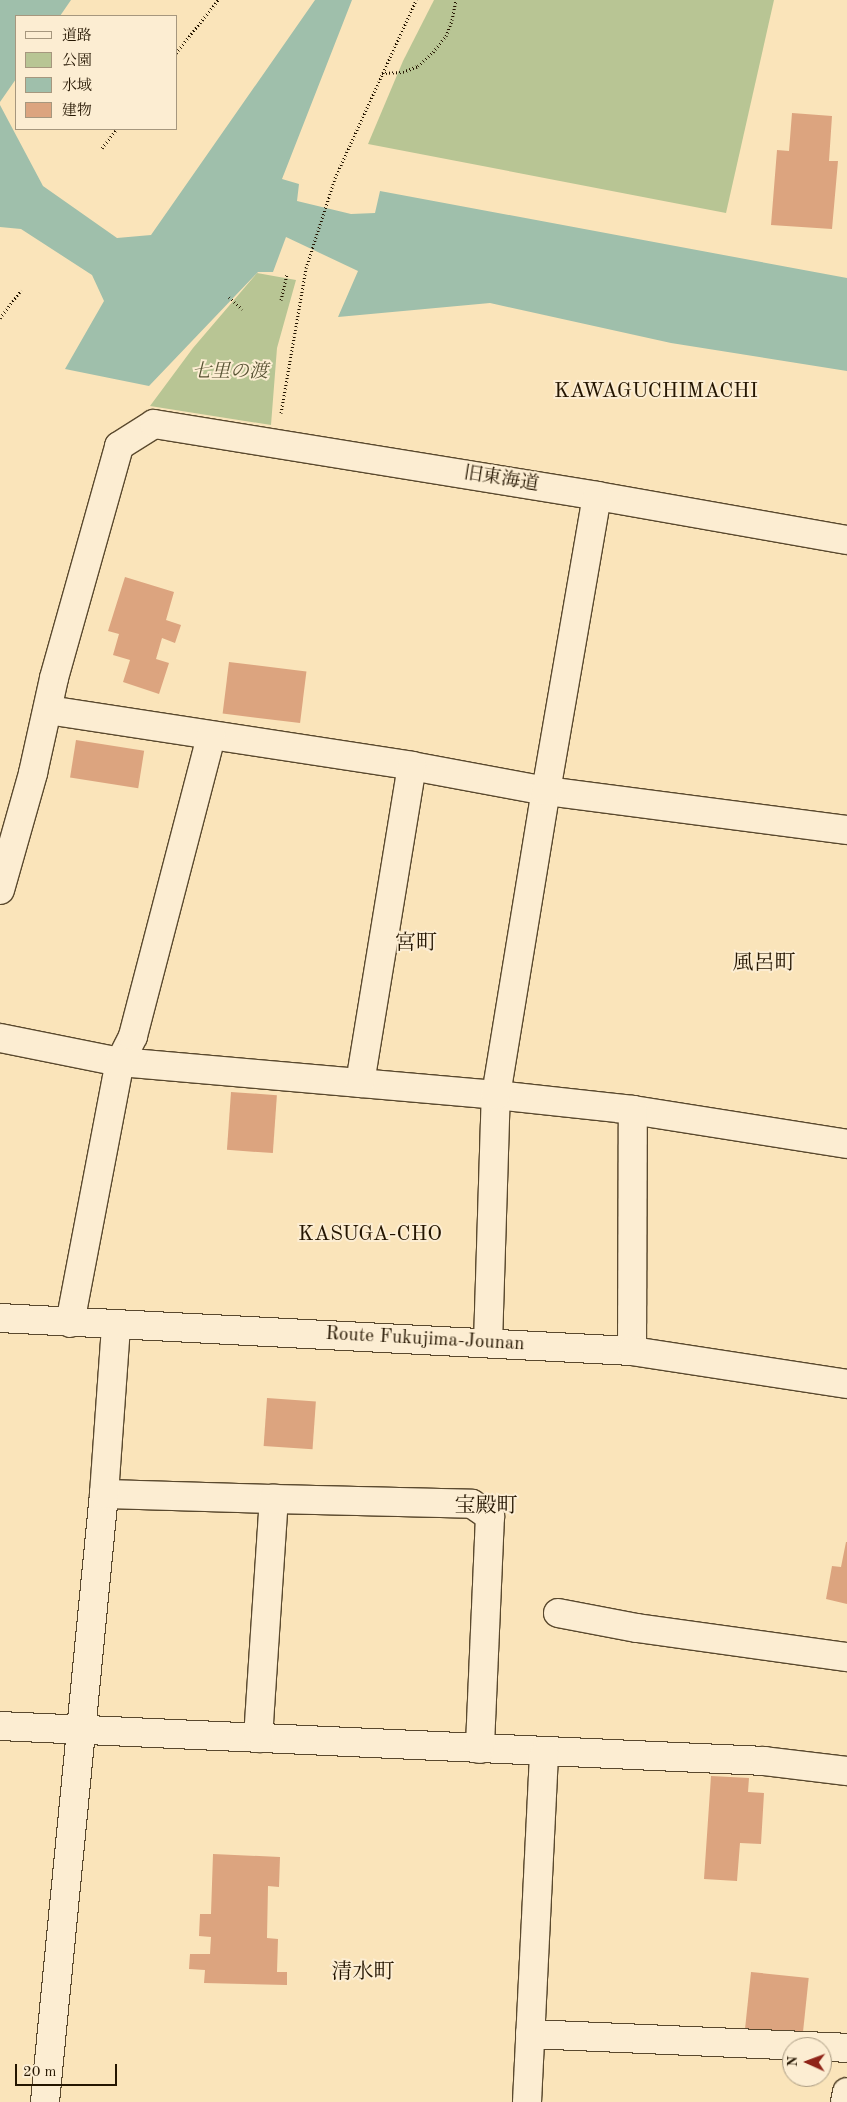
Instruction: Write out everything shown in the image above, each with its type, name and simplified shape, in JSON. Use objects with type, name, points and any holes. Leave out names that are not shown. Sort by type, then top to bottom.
[{"type":"street","name":"旧東海道","points":[[48,710],[54,678],[119,446],[154,424],[276,442],[847,540]]},
{"type":"street","points":[[488,1343],[496,1095],[597,496]]},
{"type":"street","points":[[0,890],[48,710],[412,766],[546,791],[847,830]]},
{"type":"street","points":[[70,1324],[120,1062],[133,1036],[211,736]]},
{"type":"street","points":[[360,1084],[412,766]]},
{"type":"street","points":[[0,1038],[120,1062],[496,1095],[633,1110],[847,1144]]},
{"type":"street","points":[[632,1352],[633,1110]]},
{"type":"street","name":"Route Fukujima-Jounan","points":[[0,1318],[70,1324],[488,1343],[632,1352],[847,1384]]},
{"type":"street","points":[[45,2102],[104,1494],[116,1326]]},
{"type":"street","points":[[104,1494],[472,1504],[490,1516],[480,1749]]},
{"type":"street","points":[[258,1738],[274,1499]]},
{"type":"street","points":[[558,1613],[637,1628],[847,1657]]},
{"type":"street","points":[[0,1726],[764,1762],[847,1771]]},
{"type":"street","points":[[526,2102],[544,1753]]},
{"type":"street","points":[[530,2034],[847,2048]]},
{"type":"street","points":[[845,2102],[847,2092]]},
{"type":"path","points":[[178,50],[218,0]]},
{"type":"path","points":[[276,442],[306,268],[335,178],[416,0]]},
{"type":"path","points":[[382,73],[404,72],[418,66],[433,52],[446,36],[456,0]]},
{"type":"path","points":[[102,148],[116,130]]},
{"type":"path","points":[[281,300],[287,275]]},
{"type":"path","points":[[0,318],[21,290]]},
{"type":"path","points":[[229,297],[242,309]]},
{"type":"green space","points":[[434,0],[774,0],[726,213],[368,144],[403,61]]},
{"type":"green space","name":"七里の渡","points":[[257,273],[296,280],[277,348],[271,425],[150,406],[193,348]]},
{"type":"water","points":[[0,0],[71,0],[61,15],[15,15],[15,80],[0,102]]},
{"type":"water","points":[[315,0],[352,0],[282,179],[299,184],[297,201],[351,214],[375,213],[380,191],[847,278],[847,371],[671,343],[490,303],[338,317],[358,271],[286,237],[273,272],[258,272],[149,386],[65,369],[104,301],[92,275],[21,229],[0,227],[0,105],[43,186],[117,238],[151,235]]},
{"type":"building","points":[[792,113],[832,116],[829,161],[838,161],[832,229],[771,225],[777,150],[789,151]]},
{"type":"building","points":[[125,577],[174,592],[166,620],[181,625],[175,643],[162,638],[156,659],[169,663],[159,694],[123,682],[130,660],[113,655],[119,634],[108,631]]},
{"type":"building","points":[[229,662],[306,672],[300,723],[223,714]]},
{"type":"building","points":[[76,740],[144,751],[138,788],[70,778]]},
{"type":"building","points":[[231,1092],[277,1095],[273,1153],[227,1150]]},
{"type":"building","points":[[267,1398],[316,1401],[313,1449],[264,1446]]},
{"type":"building","points":[[846,1542],[847,1604],[826,1599],[832,1566],[841,1567]]},
{"type":"building","points":[[711,1776],[749,1778],[748,1792],[764,1793],[761,1844],[740,1843],[737,1881],[704,1879]]},
{"type":"building","points":[[213,1854],[280,1857],[279,1887],[268,1886],[267,1938],[278,1939],[277,1972],[287,1972],[287,1985],[204,1983],[205,1970],[189,1969],[190,1954],[210,1954],[211,1937],[199,1936],[200,1914],[211,1914]]},
{"type":"building","points":[[751,1972],[809,1978],[803,2037],[745,2031]]},
{"type":"district","name":"KAWAGUCHIMACHI","points":[[656,392]]},
{"type":"district","name":"宮町","points":[[416,944]]},
{"type":"district","name":"風呂町","points":[[764,964]]},
{"type":"district","name":"KASUGA-CHO","points":[[370,1235]]},
{"type":"district","name":"宝殿町","points":[[486,1507]]},
{"type":"district","name":"清水町","points":[[363,1973]]}]
